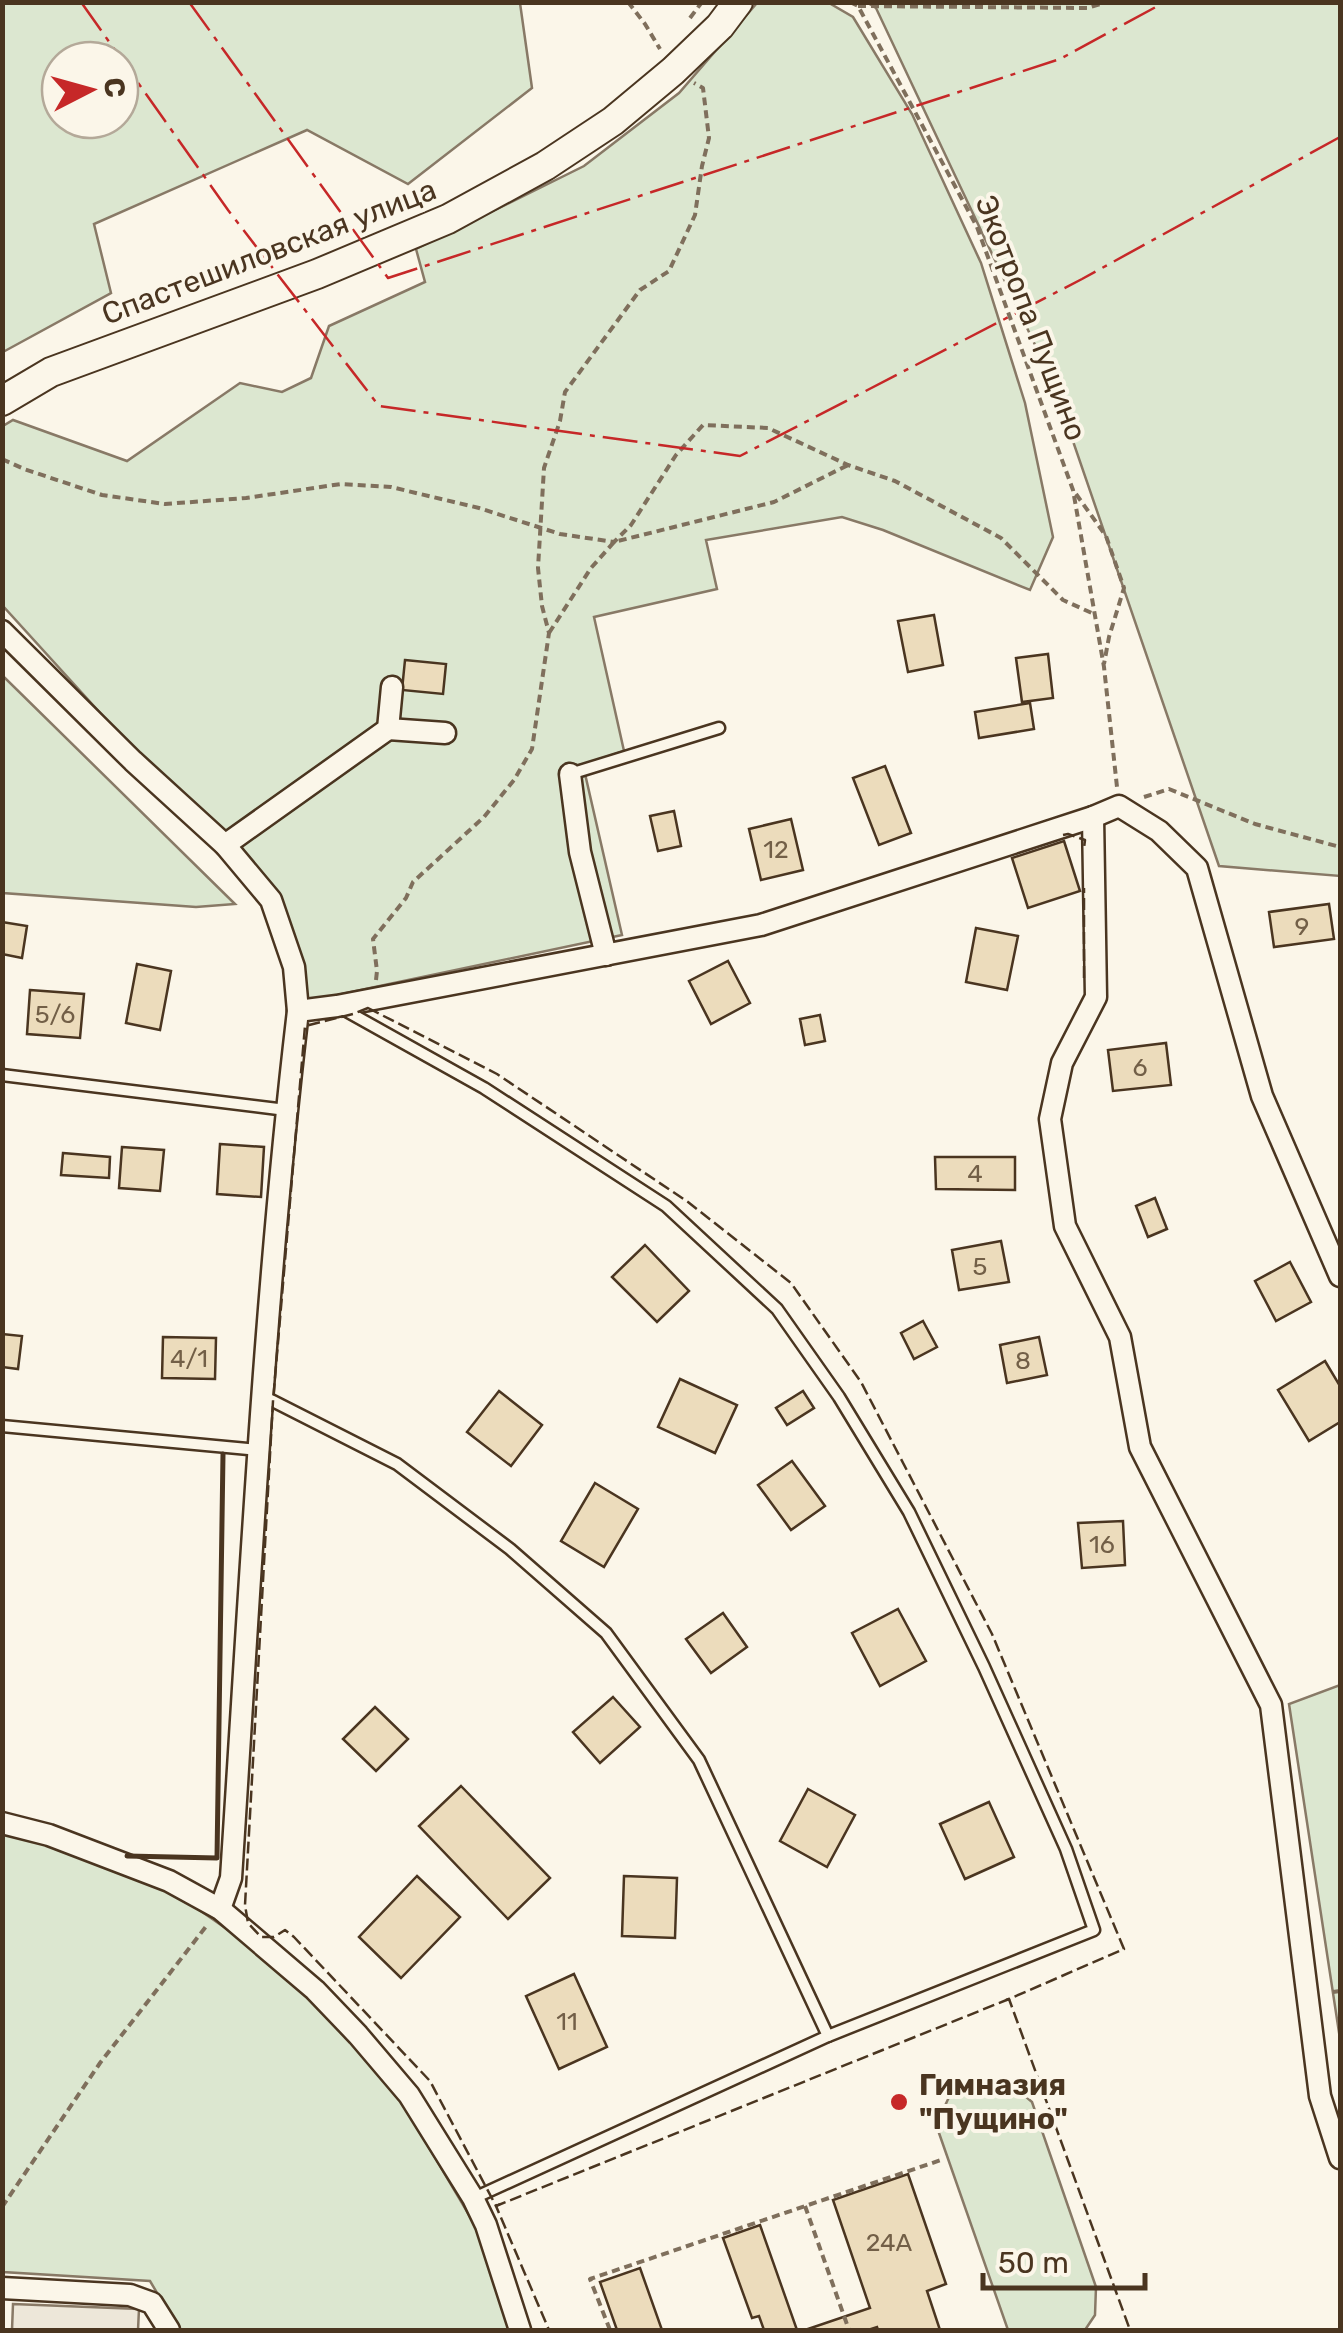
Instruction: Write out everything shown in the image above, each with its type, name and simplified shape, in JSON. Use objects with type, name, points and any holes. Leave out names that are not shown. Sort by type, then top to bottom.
[{"type":"street","name":"Спастешиловская улица","points":[[2,401],[51,372],[316,274],[448,219],[545,166],[599,130],[673,70],[720,26],[738,2]]},
{"type":"street","points":[[2,631],[225,844],[270,900],[294,968],[298,1011],[263,1396],[231,1878],[220,1909]]},
{"type":"street","points":[[388,729],[392,687]]},
{"type":"street","points":[[225,844],[388,729],[444,734]]},
{"type":"street","points":[[570,774],[580,852],[606,955]]},
{"type":"street","points":[[298,1011],[761,925],[1119,806],[1159,830],[1197,868],[1262,1096],[1340,1276]]},
{"type":"street","points":[[1093,817],[1096,997],[1062,1063],[1050,1119],[1065,1226],[1120,1337],[1140,1447],[1271,1705],[1320,2096],[1340,2158]]},
{"type":"street","points":[[2,1823],[49,1835],[169,1881],[220,1909],[315,1990],[409,2095],[473,2198],[486,2225],[520,2330]]},
{"type":"street","points":[[2,2288],[130,2295],[152,2303],[169,2330]]},
{"type":"lane","points":[[570,774],[719,728]]},
{"type":"lane","points":[[337,1006],[484,1088],[666,1206],[778,1308],[840,1396],[910,1512],[1066,1850],[1094,1930],[828,2036],[473,2198]]},
{"type":"lane","points":[[2,1075],[286,1110]]},
{"type":"lane","points":[[263,1396],[397,1464],[510,1549],[606,1633],[699,1760],[828,2036]]},
{"type":"lane","points":[[2,1426],[260,1450]]},
{"type":"path","points":[[371,999],[378,971],[373,940],[406,898],[412,882],[484,818],[532,749],[549,633],[540,587],[544,468],[565,392],[640,290],[669,271],[695,215],[710,138],[703,88],[673,70],[628,2]]},
{"type":"path","points":[[850,2],[858,6],[1087,8],[1106,2]]},
{"type":"path","name":"Экотропа Пущино","points":[[858,6],[977,227],[1073,490],[1104,667],[1119,806]]},
{"type":"path","points":[[549,633],[591,568],[631,525],[676,455],[703,425],[768,428],[848,465],[895,481],[1001,538],[1063,600],[1094,614]]},
{"type":"path","points":[[2,459],[102,495],[165,504],[246,498],[341,484],[390,487],[480,508],[540,528],[614,542],[774,502],[848,465]]},
{"type":"path","name":"Экотропа Пущино","points":[[1073,490],[1106,536],[1124,588],[1104,667]]},
{"type":"path","points":[[1119,806],[1169,789],[1255,824],[1340,847]]},
{"type":"path","points":[[2,2207],[100,2063],[220,1909]]},
{"type":"path","points":[[610,2330],[590,2279],[941,2160]]},
{"type":"path","points":[[805,2206],[849,2330]]},
{"type":"green space","points":[[3,2],[520,3],[532,88],[408,184],[307,130],[94,224],[111,293],[3,352]]},
{"type":"green space","points":[[757,3],[829,3],[853,17],[912,114],[981,263],[1025,403],[1053,537],[1030,590],[842,517],[706,540],[717,589],[594,617],[624,751],[583,765],[622,935],[299,1003],[270,900],[3,606],[3,426],[13,420],[127,461],[240,383],[282,392],[311,378],[329,326],[425,282],[416,249],[584,166],[679,93]]},
{"type":"green space","points":[[868,3],[1340,3],[1340,876],[1219,866],[1053,383],[876,8]]},
{"type":"green space","points":[[2,676],[235,904],[196,907],[3,893]]},
{"type":"green space","points":[[1340,1685],[1340,2039],[1289,1704]]},
{"type":"green space","points":[[2,1831],[43,1841],[169,1889],[257,1950],[322,2005],[391,2083],[475,2225],[514,2330],[179,2330],[150,2281],[3,2272]]},
{"type":"green space","points":[[1005,2079],[1032,2102],[1096,2287],[1095,2315],[1085,2330],[1008,2330],[939,2133],[946,2104],[957,2088],[976,2081]]},
{"type":"shaded area","points":[[13,2304],[139,2309],[138,2330],[12,2330]]},
{"type":"building","points":[[934,615],[943,665],[908,672],[898,621]]},
{"type":"building","points":[[1048,654],[1053,698],[1022,702],[1016,658]]},
{"type":"building","points":[[405,660],[446,664],[443,694],[402,690]]},
{"type":"building","points":[[1030,703],[1034,729],[979,738],[975,712]]},
{"type":"building","points":[[885,766],[911,833],[879,845],[853,778]]},
{"type":"building","points":[[674,811],[681,846],[658,851],[650,816]]},
{"type":"building","points":[[791,819],[803,870],[761,880],[749,829]]},
{"type":"building","points":[[1064,841],[1080,891],[1028,908],[1012,858]]},
{"type":"building","points":[[1329,904],[1334,939],[1274,947],[1269,912]]},
{"type":"building","points":[[2,922],[27,926],[22,958],[2,954]]},
{"type":"building","points":[[976,928],[1018,936],[1007,990],[966,982]]},
{"type":"building","points":[[728,961],[750,1003],[711,1024],[689,981]]},
{"type":"building","points":[[137,964],[171,971],[160,1030],[126,1023]]},
{"type":"building","points":[[30,990],[84,994],[80,1038],[27,1034]]},
{"type":"building","points":[[820,1015],[825,1041],[805,1045],[800,1019]]},
{"type":"building","points":[[1166,1043],[1171,1085],[1113,1091],[1108,1050]]},
{"type":"building","points":[[220,1144],[264,1147],[261,1197],[217,1194]]},
{"type":"building","points":[[122,1147],[164,1150],[160,1191],[119,1188]]},
{"type":"building","points":[[63,1153],[110,1157],[109,1178],[61,1175]]},
{"type":"building","points":[[935,1157],[1015,1157],[1015,1190],[936,1189]]},
{"type":"building","points":[[1155,1198],[1167,1229],[1148,1237],[1136,1206]]},
{"type":"building","points":[[1001,1241],[1009,1282],[959,1290],[952,1250]]},
{"type":"building","points":[[645,1245],[689,1291],[657,1322],[612,1277]]},
{"type":"building","points":[[1290,1262],[1311,1302],[1276,1321],[1255,1281]]},
{"type":"building","points":[[923,1321],[937,1347],[914,1359],[901,1333]]},
{"type":"building","points":[[2,1334],[22,1336],[18,1369],[2,1367]]},
{"type":"building","points":[[163,1337],[216,1338],[215,1379],[162,1378]]},
{"type":"building","points":[[1039,1337],[1047,1375],[1007,1383],[1000,1345]]},
{"type":"building","points":[[1325,1361],[1340,1386],[1340,1422],[1309,1441],[1278,1390]]},
{"type":"building","points":[[680,1379],[737,1405],[715,1453],[658,1427]]},
{"type":"building","points":[[499,1391],[542,1425],[511,1466],[467,1432]]},
{"type":"building","points":[[803,1391],[814,1408],[787,1425],[776,1408]]},
{"type":"building","points":[[792,1461],[825,1506],[791,1530],[758,1485]]},
{"type":"building","points":[[595,1483],[638,1509],[604,1567],[561,1541]]},
{"type":"building","points":[[1123,1521],[1125,1565],[1082,1568],[1078,1523]]},
{"type":"building","points":[[898,1609],[926,1661],[880,1686],[852,1633]]},
{"type":"building","points":[[723,1613],[747,1647],[711,1673],[686,1639]]},
{"type":"building","points":[[613,1697],[640,1727],[600,1763],[573,1732]]},
{"type":"building","points":[[375,1707],[408,1739],[376,1771],[343,1739]]},
{"type":"building","points":[[461,1786],[550,1878],[508,1919],[419,1826]]},
{"type":"building","points":[[808,1789],[855,1815],[827,1867],[780,1841]]},
{"type":"building","points":[[989,1802],[1014,1857],[965,1879],[940,1824]]},
{"type":"building","points":[[417,1876],[460,1917],[401,1978],[359,1937]]},
{"type":"building","points":[[624,1876],[677,1878],[675,1938],[622,1936]]},
{"type":"building","points":[[574,1974],[607,2047],[559,2069],[526,1996]]},
{"type":"building","points":[[908,2174],[946,2284],[927,2291],[940,2330],[805,2330],[870,2308],[833,2200]]},
{"type":"building","points":[[760,2225],[797,2330],[764,2330],[759,2316],[752,2318],[723,2238]]},
{"type":"building","points":[[640,2268],[662,2330],[617,2330],[600,2282]]},
{"type":"fence","points":[[1063,835],[1085,840],[1084,848]]},
{"type":"fence","points":[[1084,888],[1084,978]]},
{"type":"fence","points":[[368,1008],[497,1074],[688,1202],[791,1283],[861,1382],[992,1634],[1124,1949],[496,2206],[430,2081],[294,1937],[285,1930],[274,1937],[261,1937],[248,1923],[245,1905],[273,1401],[305,1026],[368,1008]]},
{"type":"fence","points":[[1006,2000],[1009,1999],[1130,2330]]},
{"type":"fence","points":[[500,2204],[496,2206],[549,2330]]},
{"type":"wall","points":[[127,1856],[217,1858],[223,1454]]},
{"type":"power","points":[[81,2],[228,210],[379,406],[740,456],[1082,279],[1340,137]]},
{"type":"power","points":[[189,2],[388,278],[1060,59],[1165,2]]},
{"type":"place","name":"Гимназия \"Пущино\"","points":[[899,2102]]}]
